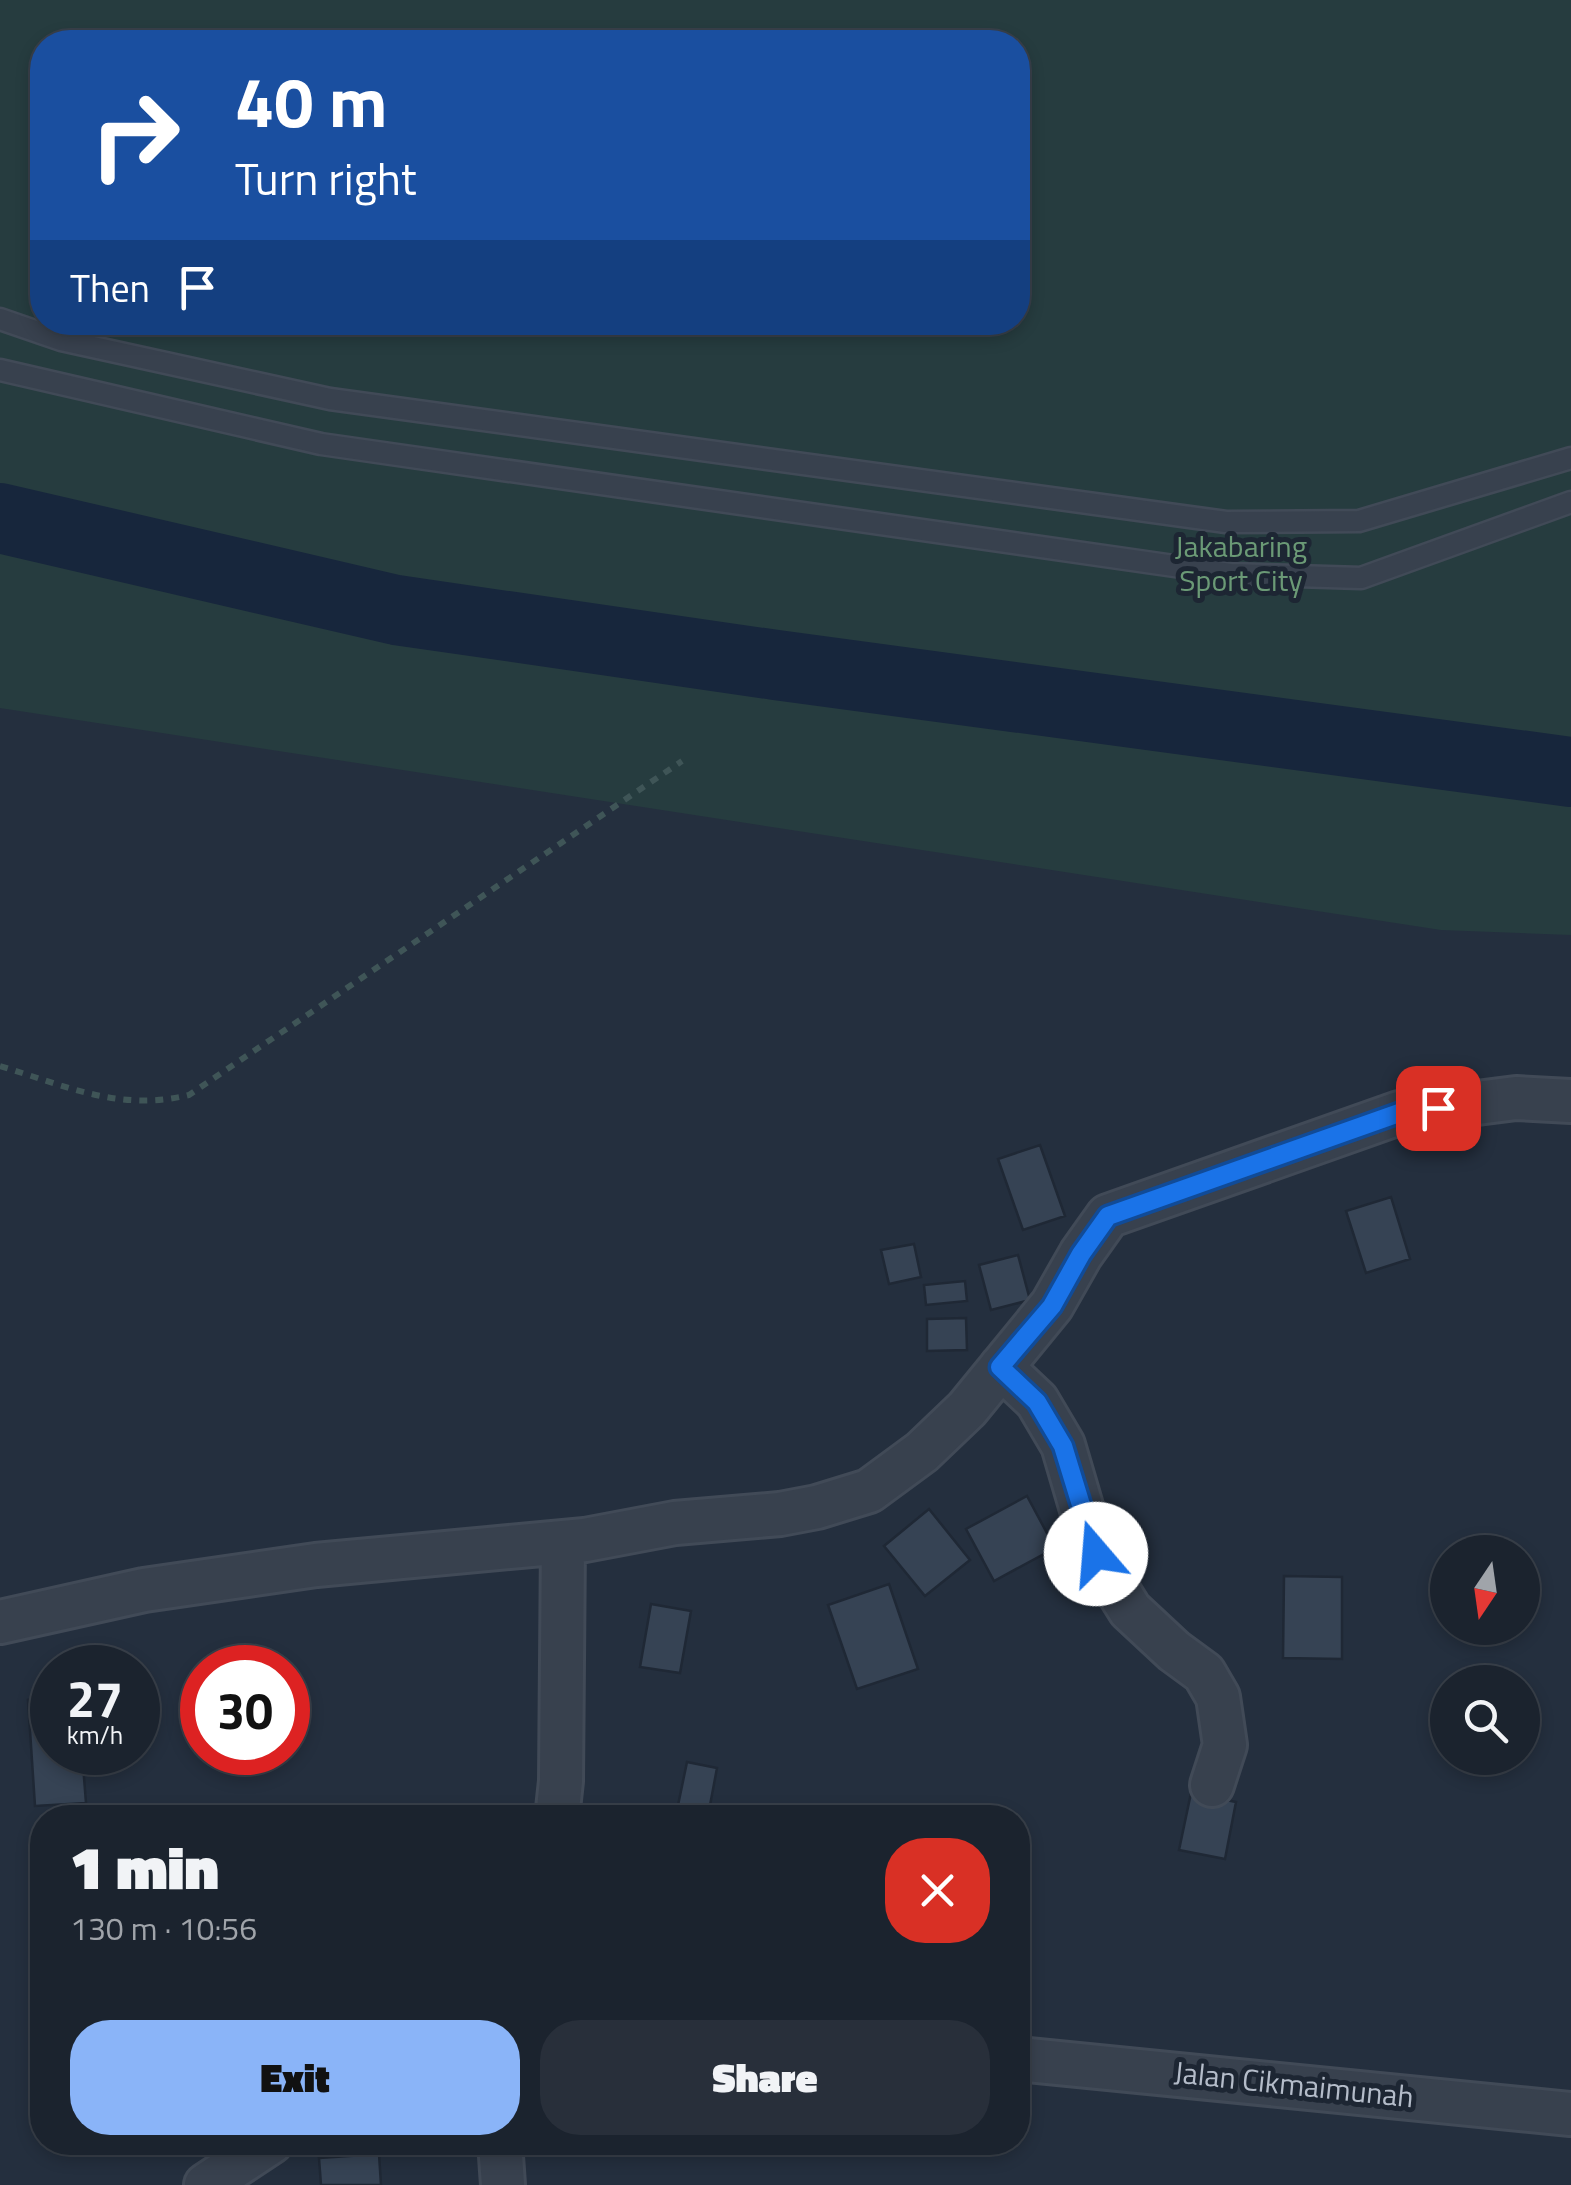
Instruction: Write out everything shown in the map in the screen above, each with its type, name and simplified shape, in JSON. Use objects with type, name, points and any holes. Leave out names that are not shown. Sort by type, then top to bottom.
[{"type":"street","points":[[0,1622],[144,1590],[316,1565],[563,1542],[675,1523],[798,1510],[869,1491],[922,1452],[967,1409],[1052,1306],[1108,1216],[1399,1113],[1516,1098],[1571,1101]]},
{"type":"street","points":[[1000,1367],[1037,1402],[1063,1446],[1096,1554],[1130,1610],[1204,1673],[1218,1698],[1225,1745],[1212,1785]]},
{"type":"street","points":[[559,1805],[563,1542]]},
{"type":"street","name":"Jalan Cikmaimunah","points":[[1030,2060],[1571,2114]]},
{"type":"street","points":[[206,2185],[251,2155]]},
{"type":"street","points":[[501,2155],[503,2185]]},
{"type":"lane","points":[[0,319],[30,329]]},
{"type":"lane","points":[[46,335],[330,399],[1226,522],[1360,521],[1571,458]]},
{"type":"lane","points":[[0,370],[321,444],[1230,574],[1360,578],[1571,502]]},
{"type":"path","points":[[0,1066],[130,1103],[161,1102],[190,1095],[682,761]]},
{"type":"green space","name":"Jakabaring Sport City","points":[[0,0],[1571,0],[1571,935],[1441,930],[0,708]]},
{"type":"building","points":[[1040,1145],[1065,1216],[1023,1230],[998,1159]]},
{"type":"building","points":[[1391,1197],[1410,1259],[1366,1273],[1346,1211]]},
{"type":"building","points":[[914,1244],[921,1277],[889,1284],[881,1250]]},
{"type":"building","points":[[1018,1255],[1030,1300],[991,1310],[979,1265]]},
{"type":"building","points":[[965,1281],[967,1301],[926,1305],[924,1285]]},
{"type":"building","points":[[966,1318],[967,1350],[927,1351],[927,1319]]},
{"type":"building","points":[[1027,1496],[1055,1548],[994,1581],[966,1529]]},
{"type":"building","points":[[929,1509],[970,1560],[925,1596],[884,1546]]},
{"type":"building","points":[[1284,1576],[1342,1577],[1342,1659],[1283,1658]]},
{"type":"building","points":[[889,1584],[918,1669],[857,1689],[828,1605]]},
{"type":"building","points":[[651,1604],[691,1611],[680,1673],[640,1667]]},
{"type":"building","points":[[687,1762],[717,1768],[710,1805],[678,1805]]},
{"type":"building","points":[[33,1775],[84,1775],[86,1803],[35,1805]]},
{"type":"building","points":[[1191,1793],[1236,1802],[1225,1859],[1179,1850]]},
{"type":"building","points":[[379,2155],[381,2185],[321,2185],[319,2158]]},
{"type":"waterway","points":[[0,518],[396,610],[1571,772]]},
{"type":"route","points":[[1096,1554],[1063,1446],[1037,1402],[1000,1367],[1052,1306],[1108,1216],[1399,1113],[1438,1108]]}]
